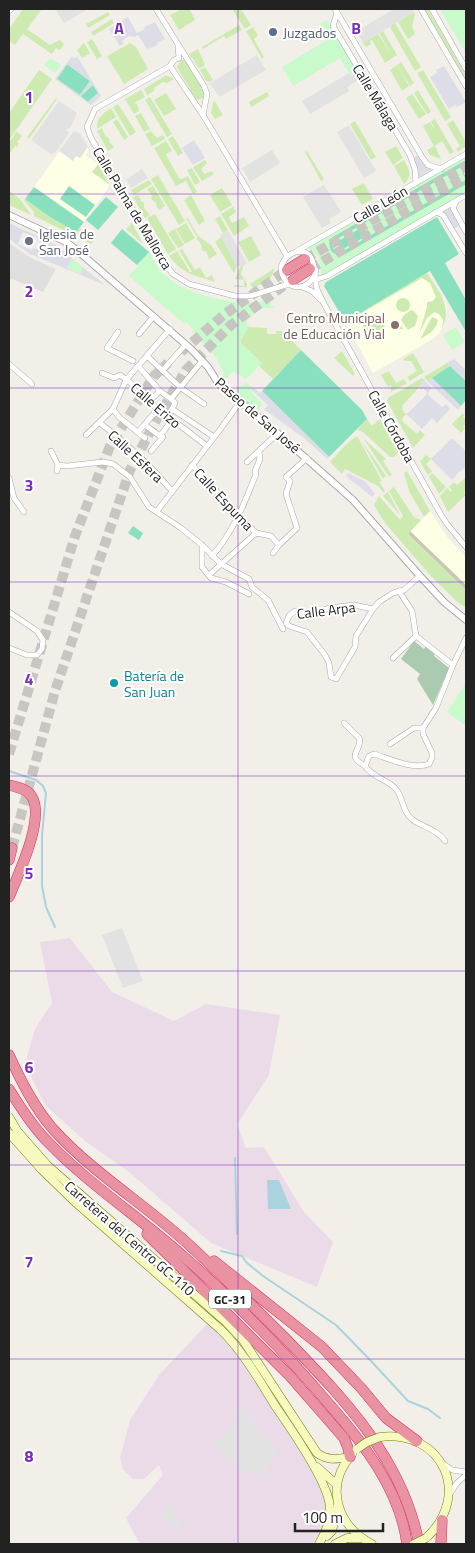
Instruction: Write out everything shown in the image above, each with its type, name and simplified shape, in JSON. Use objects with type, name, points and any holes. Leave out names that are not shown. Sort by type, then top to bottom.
[{"type":"highway","points":[[287,270],[305,259]]},
{"type":"highway","points":[[291,282],[313,270]]},
{"type":"highway","points":[[9,785],[28,792],[32,798],[36,814],[34,830],[28,850],[9,897]]},
{"type":"highway","points":[[9,860],[12,848]]},
{"type":"highway","name":"GC-31","points":[[9,1055],[18,1076],[38,1109],[54,1129],[79,1154],[187,1242],[248,1300],[306,1360],[370,1432],[389,1462],[406,1496],[416,1529],[423,1541]]},
{"type":"highway","name":"GC-31","points":[[9,1089],[27,1118],[45,1140],[93,1184],[133,1214],[183,1256],[241,1310],[309,1381],[359,1438],[379,1469],[394,1500],[407,1544]]},
{"type":"highway","points":[[93,1184],[167,1252],[288,1374],[344,1438],[348,1448],[353,1453]]},
{"type":"highway","points":[[187,1242],[203,1252],[322,1347],[386,1418],[416,1441]]},
{"type":"highway","points":[[441,1544],[442,1520]]},
{"type":"main road","name":"Carretera del Centro GC-110","points":[[9,1117],[18,1132],[48,1166],[226,1322],[243,1340],[317,1453],[324,1458],[330,1459],[353,1453]]},
{"type":"main road","name":"Carretera del Centro GC-110","points":[[9,1133],[42,1170],[74,1201],[230,1338],[310,1460]]},
{"type":"main road","points":[[372,1544],[360,1538],[342,1517],[338,1504],[337,1485],[342,1470],[353,1453],[367,1442],[380,1437],[392,1436],[405,1437],[430,1449],[441,1462],[448,1478],[449,1495],[447,1508],[442,1520],[423,1541],[414,1544]]},
{"type":"main road","points":[[310,1460],[325,1476],[337,1485]]},
{"type":"main road","points":[[310,1460],[327,1494],[330,1508],[327,1528],[319,1544]]},
{"type":"main road","points":[[319,1544],[332,1531],[338,1504]]},
{"type":"main road","points":[[335,1544],[347,1538],[360,1538]]},
{"type":"street","points":[[156,9],[204,86],[207,94],[203,115]]},
{"type":"street","points":[[421,9],[466,86]]},
{"type":"street","points":[[432,9],[466,69]]},
{"type":"street","name":"Calle Málaga","points":[[336,11],[418,151],[428,164],[441,169]]},
{"type":"street","name":"Calle Málaga","points":[[336,11],[333,26],[410,155],[415,169],[416,183]]},
{"type":"street","points":[[178,44],[179,58]]},
{"type":"street","points":[[186,57],[174,60],[170,66],[203,115],[287,256]]},
{"type":"street","name":"Calle Palma de Mallorca","points":[[170,66],[94,109],[87,127],[91,138],[162,260],[173,274],[189,284],[235,296],[250,296],[291,282]]},
{"type":"street","name":"Calle León","points":[[294,252],[466,154]]},
{"type":"street","points":[[301,287],[324,277],[466,195]]},
{"type":"street","points":[[456,201],[453,208],[466,232]]},
{"type":"street","points":[[436,212],[443,215],[466,253]]},
{"type":"street","name":"Paseo de San José","points":[[9,215],[66,242],[170,329],[202,361],[218,383],[307,458],[353,500],[444,602],[466,620]]},
{"type":"street","points":[[291,282],[284,280],[281,268],[287,256],[294,252],[307,254],[312,258],[315,264],[313,270],[314,280]]},
{"type":"street","points":[[320,293],[319,287],[324,277]]},
{"type":"street","name":"Calle Córdoba","points":[[314,280],[323,302],[440,513],[466,547]]},
{"type":"street","name":"Calle Córdoba","points":[[291,282],[295,287],[312,291],[323,302]]},
{"type":"street","points":[[139,334],[154,316]]},
{"type":"street","points":[[86,435],[113,409],[126,380],[170,329]]},
{"type":"street","points":[[118,332],[107,348],[133,361]]},
{"type":"street","points":[[163,370],[186,344]]},
{"type":"street","points":[[146,356],[181,388],[204,404]]},
{"type":"street","points":[[172,399],[202,361]]},
{"type":"street","points":[[9,364],[32,384]]},
{"type":"street","points":[[138,366],[160,391],[175,403],[170,419],[160,436]]},
{"type":"street","name":"Calle Erizo","points":[[102,373],[114,378],[120,375],[136,387],[149,402],[207,446]]},
{"type":"street","points":[[149,402],[160,391]]},
{"type":"street","points":[[157,511],[240,402]]},
{"type":"street","points":[[172,408],[214,437]]},
{"type":"street","points":[[113,409],[119,417],[145,438]]},
{"type":"street","points":[[138,432],[158,409]]},
{"type":"street","name":"Calle Esfera","points":[[100,423],[127,443],[172,491]]},
{"type":"street","points":[[145,425],[163,437],[151,451]]},
{"type":"street","points":[[247,462],[278,433]]},
{"type":"street","points":[[51,451],[58,468],[102,462],[112,464],[130,477],[149,507],[181,528],[221,564],[249,579],[252,587],[268,600],[282,630]]},
{"type":"street","points":[[212,556],[224,542],[238,514],[256,474],[255,471],[260,459],[259,452]]},
{"type":"street","points":[[273,553],[297,528],[286,494],[290,480],[286,477],[307,458]]},
{"type":"street","name":"Calle Espuma","points":[[192,465],[256,533]]},
{"type":"street","points":[[9,478],[14,498],[24,512]]},
{"type":"street","points":[[209,575],[256,533],[271,536],[279,545]]},
{"type":"street","points":[[202,545],[202,567],[211,578],[226,582],[249,594]]},
{"type":"street","name":"Calle Arpa","points":[[373,609],[354,605],[329,608],[313,614],[295,611],[289,616],[286,623],[289,626],[307,632],[325,655],[329,663],[331,677],[336,679],[355,647],[356,636],[373,609],[379,602],[404,590],[420,576]]},
{"type":"street","points":[[399,592],[412,612],[416,636],[453,665]]},
{"type":"street","points":[[9,612],[37,631],[43,640],[42,649],[37,655],[27,655],[9,648]]},
{"type":"street","points":[[393,658],[416,636]]},
{"type":"street","points":[[365,766],[369,756],[374,754],[414,766],[422,767],[429,764],[432,753],[423,734],[423,728],[436,708],[453,665],[464,650],[466,638]]},
{"type":"street","points":[[344,724],[360,739],[355,758],[373,775],[395,788],[408,816],[442,836],[445,841]]},
{"type":"street","points":[[390,744],[414,728],[423,728]]},
{"type":"street","points":[[441,1462],[452,1470],[466,1474],[449,1495]]},
{"type":"shaded area","points":[[55,9],[88,9],[64,23]]},
{"type":"shaded area","points":[[394,9],[412,9],[414,12],[363,43],[357,31]]},
{"type":"shaded area","points":[[128,17],[137,33],[155,22],[165,39],[157,43],[158,45],[147,49],[138,35],[134,37],[129,36],[122,41],[123,44],[120,46],[109,29]]},
{"type":"shaded area","points":[[257,55],[266,70],[219,97],[210,83]]},
{"type":"shaded area","points":[[72,56],[74,59],[77,56],[101,96],[91,105],[55,79]],"holes":[[[67,64],[90,81],[80,95],[57,79]],[[93,85],[98,93],[88,102],[81,96]]]},
{"type":"shaded area","points":[[444,66],[466,102],[449,109],[430,77],[437,73],[436,70]]},
{"type":"shaded area","points":[[358,71],[362,78],[347,87],[349,91],[310,114],[302,101],[349,73],[351,75]]},
{"type":"shaded area","points":[[59,101],[77,113],[71,127],[66,130],[69,133],[55,153],[51,154],[31,140]]},
{"type":"shaded area","points":[[349,125],[376,171],[364,178],[337,132]]},
{"type":"shaded area","points":[[74,131],[80,133],[89,150],[86,155],[98,164],[110,185],[84,222],[34,187]]},
{"type":"shaded area","points":[[74,131],[80,133],[88,147],[80,158],[76,156],[73,161],[59,151]]},
{"type":"shaded area","points":[[194,140],[205,158],[193,165],[182,148]]},
{"type":"shaded area","points":[[272,150],[280,163],[250,182],[242,168]]},
{"type":"shaded area","points":[[419,154],[425,164],[433,170],[421,178],[413,159]]},
{"type":"shaded area","points":[[142,169],[148,178],[131,188],[126,179]]},
{"type":"shaded area","points":[[324,185],[341,212],[329,219],[331,223],[322,228],[303,197]]},
{"type":"shaded area","points":[[450,207],[460,224],[456,228],[454,228],[443,212]]},
{"type":"shaded area","points":[[9,223],[53,243],[80,265],[72,259],[67,268],[80,274],[83,267],[105,285],[30,254],[9,239]],"holes":[[[23,232],[37,238],[37,240],[44,244],[41,250],[33,248],[32,250],[18,244]]]},
{"type":"shaded area","points":[[228,230],[247,263],[243,266],[237,266],[220,235]]},
{"type":"shaded area","points":[[9,243],[31,258],[56,269],[43,292],[12,279],[9,280]]},
{"type":"shaded area","name":"Centro Municipal de Educación Vial","points":[[427,273],[445,302],[447,309],[444,326],[431,340],[373,373],[345,322]]},
{"type":"shaded area","points":[[454,359],[466,370],[466,381],[447,363]]},
{"type":"shaded area","points":[[432,378],[461,406],[458,410],[428,382]]},
{"type":"shaded area","points":[[424,380],[432,388],[428,393],[423,388],[421,390],[419,388]]},
{"type":"shaded area","points":[[253,387],[260,393],[262,391],[329,457],[327,459],[305,439],[264,409],[268,405],[252,390]]},
{"type":"shaded area","points":[[428,393],[442,407],[446,404],[450,409],[437,423],[432,418],[422,429],[407,414]]},
{"type":"shaded area","points":[[452,438],[466,451],[465,468],[452,480],[431,459]]},
{"type":"shaded area","points":[[348,473],[366,482],[375,494],[372,497],[346,476]]},
{"type":"shaded area","points":[[430,511],[448,538],[466,557],[466,590],[408,534]]},
{"type":"shaded area","points":[[410,531],[466,585],[466,590],[408,534]]},
{"type":"shaded area","points":[[414,641],[424,649],[426,646],[435,653],[434,656],[449,668],[433,705],[417,679],[420,674],[401,659]]},
{"type":"shaded area","points":[[122,928],[143,981],[123,988],[102,935]]},
{"type":"shaded area","points":[[70,938],[112,992],[174,1021],[206,1004],[280,1015],[269,1075],[237,1124],[246,1148],[264,1147],[304,1212],[333,1242],[317,1287],[211,1243],[128,1171],[86,1142],[45,1105],[25,1064],[35,1029],[52,1003],[40,942]]},
{"type":"shaded area","points":[[208,1323],[231,1346],[324,1491],[328,1510],[326,1525],[312,1544],[140,1544],[126,1518],[163,1475],[159,1465],[144,1479],[133,1479],[123,1469],[120,1458],[130,1420],[159,1375]]},
{"type":"shaded area","points":[[241,1404],[279,1455],[268,1466],[263,1476],[238,1469],[213,1444],[239,1420],[232,1412]]},
{"type":"shaded area","points":[[169,1506],[174,1506],[174,1511],[179,1518],[182,1529],[161,1517]]},
{"type":"green space","points":[[23,9],[42,9],[27,29],[50,45],[60,40],[64,44],[60,50],[56,48],[52,54],[23,34],[15,45],[9,41],[9,29]]},
{"type":"green space","points":[[182,9],[191,9],[195,20],[179,30],[170,15]]},
{"type":"green space","points":[[232,9],[241,9],[251,25],[245,29]]},
{"type":"green space","points":[[424,9],[428,9],[466,75],[466,80]]},
{"type":"green space","points":[[440,9],[466,9],[466,53]]},
{"type":"green space","points":[[108,12],[110,15],[88,28],[86,24]]},
{"type":"green space","points":[[414,12],[412,26],[415,34],[408,39],[398,22]]},
{"type":"green space","points":[[112,19],[114,23],[93,36],[91,32]]},
{"type":"green space","points":[[327,20],[358,71],[351,75],[340,58],[293,86],[282,67],[329,39],[320,24]]},
{"type":"green space","points":[[395,23],[421,67],[415,71],[390,27]]},
{"type":"green space","points":[[239,25],[242,30],[226,39],[224,36],[203,49],[202,47]]},
{"type":"green space","points":[[253,27],[258,36],[254,39],[264,57],[262,59],[246,31]]},
{"type":"green space","points":[[383,31],[397,55],[385,63],[372,40],[370,41],[371,44],[366,47],[363,43],[378,34],[391,54],[379,33]]},
{"type":"green space","points":[[92,39],[102,56],[97,59],[87,42]]},
{"type":"green space","points":[[84,43],[90,53],[82,58],[77,50]]},
{"type":"green space","points":[[130,43],[136,47],[148,69],[124,84],[107,56]]},
{"type":"green space","points":[[198,49],[205,65],[199,69],[189,54]]},
{"type":"green space","points":[[50,58],[61,65],[55,73],[44,65]]},
{"type":"green space","points":[[181,60],[186,60],[205,91],[203,98],[198,100],[195,98],[177,67]]},
{"type":"green space","points":[[401,62],[414,83],[410,86],[397,65]]},
{"type":"green space","points":[[67,64],[90,81],[80,95],[57,79]]},
{"type":"green space","points":[[397,65],[409,86],[402,91],[390,70]]},
{"type":"green space","points":[[205,67],[213,80],[209,82],[206,81],[200,70]]},
{"type":"green space","points":[[39,70],[52,79],[9,140],[9,113]]},
{"type":"green space","points":[[423,70],[451,117],[445,121],[417,73]]},
{"type":"green space","points":[[165,76],[174,79],[167,83],[163,82],[147,95],[144,89]]},
{"type":"green space","points":[[93,85],[98,93],[88,102],[80,96]]},
{"type":"green space","points":[[141,90],[145,97],[134,103],[137,104],[139,111],[134,114],[125,99]]},
{"type":"green space","points":[[418,90],[431,112],[427,114],[414,93]]},
{"type":"green space","points":[[267,92],[269,96],[251,107],[249,102]]},
{"type":"green space","points":[[166,93],[176,109],[164,116],[154,100]]},
{"type":"green space","points":[[412,94],[426,114],[419,119],[406,98]]},
{"type":"green space","points":[[150,97],[172,134],[167,137],[145,100]]},
{"type":"green space","points":[[57,99],[29,139],[27,137]]},
{"type":"green space","points":[[214,100],[223,115],[215,119],[211,113]]},
{"type":"green space","points":[[118,104],[136,132],[130,136],[113,107]]},
{"type":"green space","points":[[111,108],[116,117],[97,129],[97,122],[100,117]]},
{"type":"green space","points":[[141,113],[150,129],[144,132],[135,116]]},
{"type":"green space","points":[[117,119],[128,137],[124,140],[113,122]]},
{"type":"green space","points":[[435,119],[454,152],[450,154],[442,141],[435,146],[441,159],[430,155],[427,150],[434,146],[423,126],[430,122],[436,131],[431,121]]},
{"type":"green space","points":[[453,120],[466,142],[466,146],[458,152],[456,149],[460,146],[447,124]]},
{"type":"green space","points":[[355,121],[376,157],[371,160],[350,124]]},
{"type":"green space","points":[[102,128],[105,136],[109,138],[110,144],[114,148],[108,151],[97,131]]},
{"type":"green space","points":[[151,131],[157,138],[163,135],[165,139],[152,146],[145,134]]},
{"type":"green space","points":[[16,132],[22,136],[17,142],[19,144],[17,147],[15,146],[11,152],[9,151],[9,143]]},
{"type":"green space","points":[[173,136],[183,153],[178,156],[168,139]]},
{"type":"green space","points":[[166,141],[172,151],[166,154],[167,157],[179,178],[182,179],[188,176],[197,192],[193,194],[186,181],[176,186],[154,148]]},
{"type":"green space","points":[[396,146],[403,158],[393,165],[385,152]]},
{"type":"green space","points":[[307,151],[324,179],[321,181],[305,152]]},
{"type":"green space","points":[[466,156],[466,193],[323,277],[321,276],[319,260],[309,247]]},
{"type":"green space","points":[[205,160],[207,163],[201,169],[204,174],[212,171],[214,174],[202,181],[193,167]]},
{"type":"green space","points":[[404,160],[409,169],[409,175],[404,184],[394,166]]},
{"type":"green space","points":[[466,160],[466,164],[335,240],[332,245],[333,249],[337,252],[342,252],[466,180],[466,184],[345,254],[338,256],[331,251],[329,243],[333,237]]},
{"type":"green space","points":[[98,164],[110,185],[92,172]]},
{"type":"green space","points":[[192,168],[200,182],[195,185],[187,170]]},
{"type":"green space","points":[[158,175],[185,221],[179,225],[151,179]]},
{"type":"green space","points":[[149,180],[152,184],[134,195],[131,190]]},
{"type":"green space","points":[[364,183],[373,199],[362,205],[352,189]]},
{"type":"green space","points":[[69,186],[95,205],[86,217],[60,199]]},
{"type":"green space","points":[[153,186],[165,206],[159,210],[147,189]]},
{"type":"green space","points":[[34,187],[84,222],[76,232],[50,217],[25,199]]},
{"type":"green space","points":[[222,188],[232,205],[220,212],[210,195]]},
{"type":"green space","points":[[9,191],[20,199],[31,215],[9,205]]},
{"type":"green space","points":[[138,195],[144,203],[144,208],[150,215],[145,218],[133,197]]},
{"type":"green space","points":[[191,195],[205,221],[199,225],[184,200]]},
{"type":"green space","points":[[106,197],[118,207],[98,230],[86,220]]},
{"type":"green space","points":[[25,199],[50,217],[76,232],[79,228],[94,240],[91,244],[34,216],[34,212]]},
{"type":"green space","points":[[233,207],[236,212],[229,217],[232,223],[244,217],[249,226],[234,236],[221,214]]},
{"type":"green space","points":[[155,214],[176,249],[168,254],[147,218]]},
{"type":"green space","points":[[220,216],[228,230],[223,233],[215,219]]},
{"type":"green space","points":[[437,217],[459,254],[445,263],[466,300],[466,332],[430,271],[345,322],[324,286],[326,282]]},
{"type":"green space","points":[[186,218],[188,218],[198,236],[211,245],[217,254],[209,259],[206,251],[203,251],[201,248],[202,246]]},
{"type":"green space","points":[[132,223],[143,244],[126,229]]},
{"type":"green space","points":[[186,223],[195,238],[185,244],[176,229]]},
{"type":"green space","points":[[363,227],[368,235],[341,250],[337,242]]},
{"type":"green space","points":[[122,229],[149,252],[137,265],[111,243]]},
{"type":"green space","points":[[175,229],[184,245],[178,248],[168,233]]},
{"type":"green space","points":[[251,236],[261,255],[249,262],[238,242]]},
{"type":"green space","points":[[221,237],[237,266],[234,273],[215,242]]},
{"type":"green space","points":[[182,249],[195,270],[200,267],[206,278],[212,275],[215,282],[195,276],[175,263],[169,256],[177,251],[190,272],[192,272],[179,250]]},
{"type":"green space","points":[[149,252],[159,269],[167,277],[186,289],[208,297],[242,303],[244,306],[268,300],[274,308],[261,308],[246,321],[249,326],[240,342],[262,363],[246,379],[233,371],[224,382],[220,379],[224,374],[216,357],[192,331],[193,329],[186,322],[184,324],[129,276]]},
{"type":"green space","points":[[72,259],[83,267],[80,274],[67,268]]},
{"type":"green space","points":[[241,266],[243,266],[241,274],[247,284],[247,287],[234,287],[234,285],[244,286],[244,280],[235,279]]},
{"type":"green space","points":[[275,268],[270,280],[253,288],[250,284]]},
{"type":"green space","points":[[427,273],[440,293],[445,306],[445,321],[442,329],[443,320],[439,314],[434,312],[427,318],[419,334],[427,302],[433,301],[436,297],[430,283],[422,278],[352,317]]},
{"type":"green space","points":[[403,298],[408,300],[410,305],[408,310],[403,312],[398,310],[396,305],[398,300]]},
{"type":"green space","points":[[411,310],[418,316],[415,326],[408,330],[401,320]]},
{"type":"green space","points":[[433,317],[438,320],[436,327],[420,339],[431,319]]},
{"type":"green space","points":[[371,319],[384,324],[385,328],[374,332],[365,330],[363,325],[367,320]]},
{"type":"green space","points":[[398,320],[403,329],[392,330],[389,327],[390,323]]},
{"type":"green space","points":[[248,327],[267,328],[267,334],[276,334],[276,331],[282,331],[301,350],[273,379],[259,366],[261,364],[240,342]]},
{"type":"green space","points":[[456,327],[465,342],[452,350],[443,335]]},
{"type":"green space","points":[[301,350],[362,410],[367,419],[329,457],[262,391]]},
{"type":"green space","points":[[342,351],[355,374],[353,376],[334,358]]},
{"type":"green space","points":[[413,353],[424,372],[410,381],[407,377],[417,371],[411,361],[403,359]]},
{"type":"green space","points":[[447,363],[450,366],[428,382],[424,377]]},
{"type":"green space","points":[[450,366],[466,381],[466,400],[461,406],[432,378]]},
{"type":"green space","points":[[389,371],[396,383],[404,379],[407,383],[391,392],[391,385],[388,387],[381,375]]},
{"type":"green space","points":[[422,378],[424,380],[421,382],[423,383],[402,406],[402,410],[406,414],[402,419],[403,422],[417,434],[420,430],[425,435],[413,448],[387,401],[388,398]]},
{"type":"green space","points":[[246,382],[253,388],[252,393],[261,402],[259,410],[256,410],[235,393],[241,384],[243,386]]},
{"type":"green space","points":[[410,412],[416,422],[406,414]]},
{"type":"green space","points":[[463,413],[466,423],[461,433],[452,424]]},
{"type":"green space","points":[[367,419],[372,426],[380,419],[398,453],[393,457],[390,457],[363,432],[357,430]]},
{"type":"green space","points":[[357,436],[382,481],[379,482],[385,491],[384,493],[378,486],[345,469],[342,474],[330,462]]},
{"type":"green space","points":[[363,438],[386,459],[383,461],[392,475],[389,477]]},
{"type":"green space","points":[[361,440],[386,476],[383,479]]},
{"type":"green space","points":[[438,453],[438,465],[431,459]]},
{"type":"green space","points":[[426,455],[431,459],[426,464],[432,471],[428,475],[420,461]]},
{"type":"green space","points":[[407,471],[430,511],[424,517],[409,491],[404,473]]},
{"type":"green space","points":[[432,473],[446,487],[439,494],[429,477]]},
{"type":"green space","points":[[466,477],[466,490],[464,493],[466,495],[448,512],[440,496],[447,488],[451,492],[452,490],[449,487],[454,482],[457,485]]},
{"type":"green space","points":[[394,487],[414,517],[421,520],[408,534],[466,590],[466,608],[456,601],[430,575],[385,523],[374,505],[379,496],[400,520],[403,516],[389,491]]},
{"type":"green space","points":[[388,492],[400,515],[383,496]]},
{"type":"green space","points":[[133,526],[143,533],[139,540],[128,533]]},
{"type":"green space","points":[[464,686],[466,687],[466,726],[447,712]]},
{"type":"water","points":[[267,1180],[279,1180],[291,1209],[268,1209]]},
{"type":"waterway","points":[[9,771],[36,780],[43,786],[46,793],[42,835],[42,886],[46,907],[55,927]]},
{"type":"waterway","points":[[235,1158],[237,1234]]},
{"type":"waterway","points":[[221,1251],[242,1256],[246,1262],[263,1276],[336,1325],[408,1401],[428,1409],[440,1418]]},
{"type":"tunnel","points":[[305,259],[466,166]]},
{"type":"tunnel","points":[[310,269],[466,177]]},
{"type":"tunnel","points":[[181,352],[225,314],[287,270]]},
{"type":"tunnel","points":[[12,848],[55,691],[130,470],[154,424],[186,370],[231,325],[287,283]]},
{"type":"tunnel","points":[[9,754],[75,536],[110,446],[154,376],[168,363]]},
{"type":"place","name":"Juzgados","points":[[273,32]]},
{"type":"place","name":"Iglesia de San José","points":[[29,241]]},
{"type":"place","name":"Centro Municipal de Educación Vial","points":[[395,325]]},
{"type":"place","name":"Batería de San Juan","points":[[114,683]]}]
